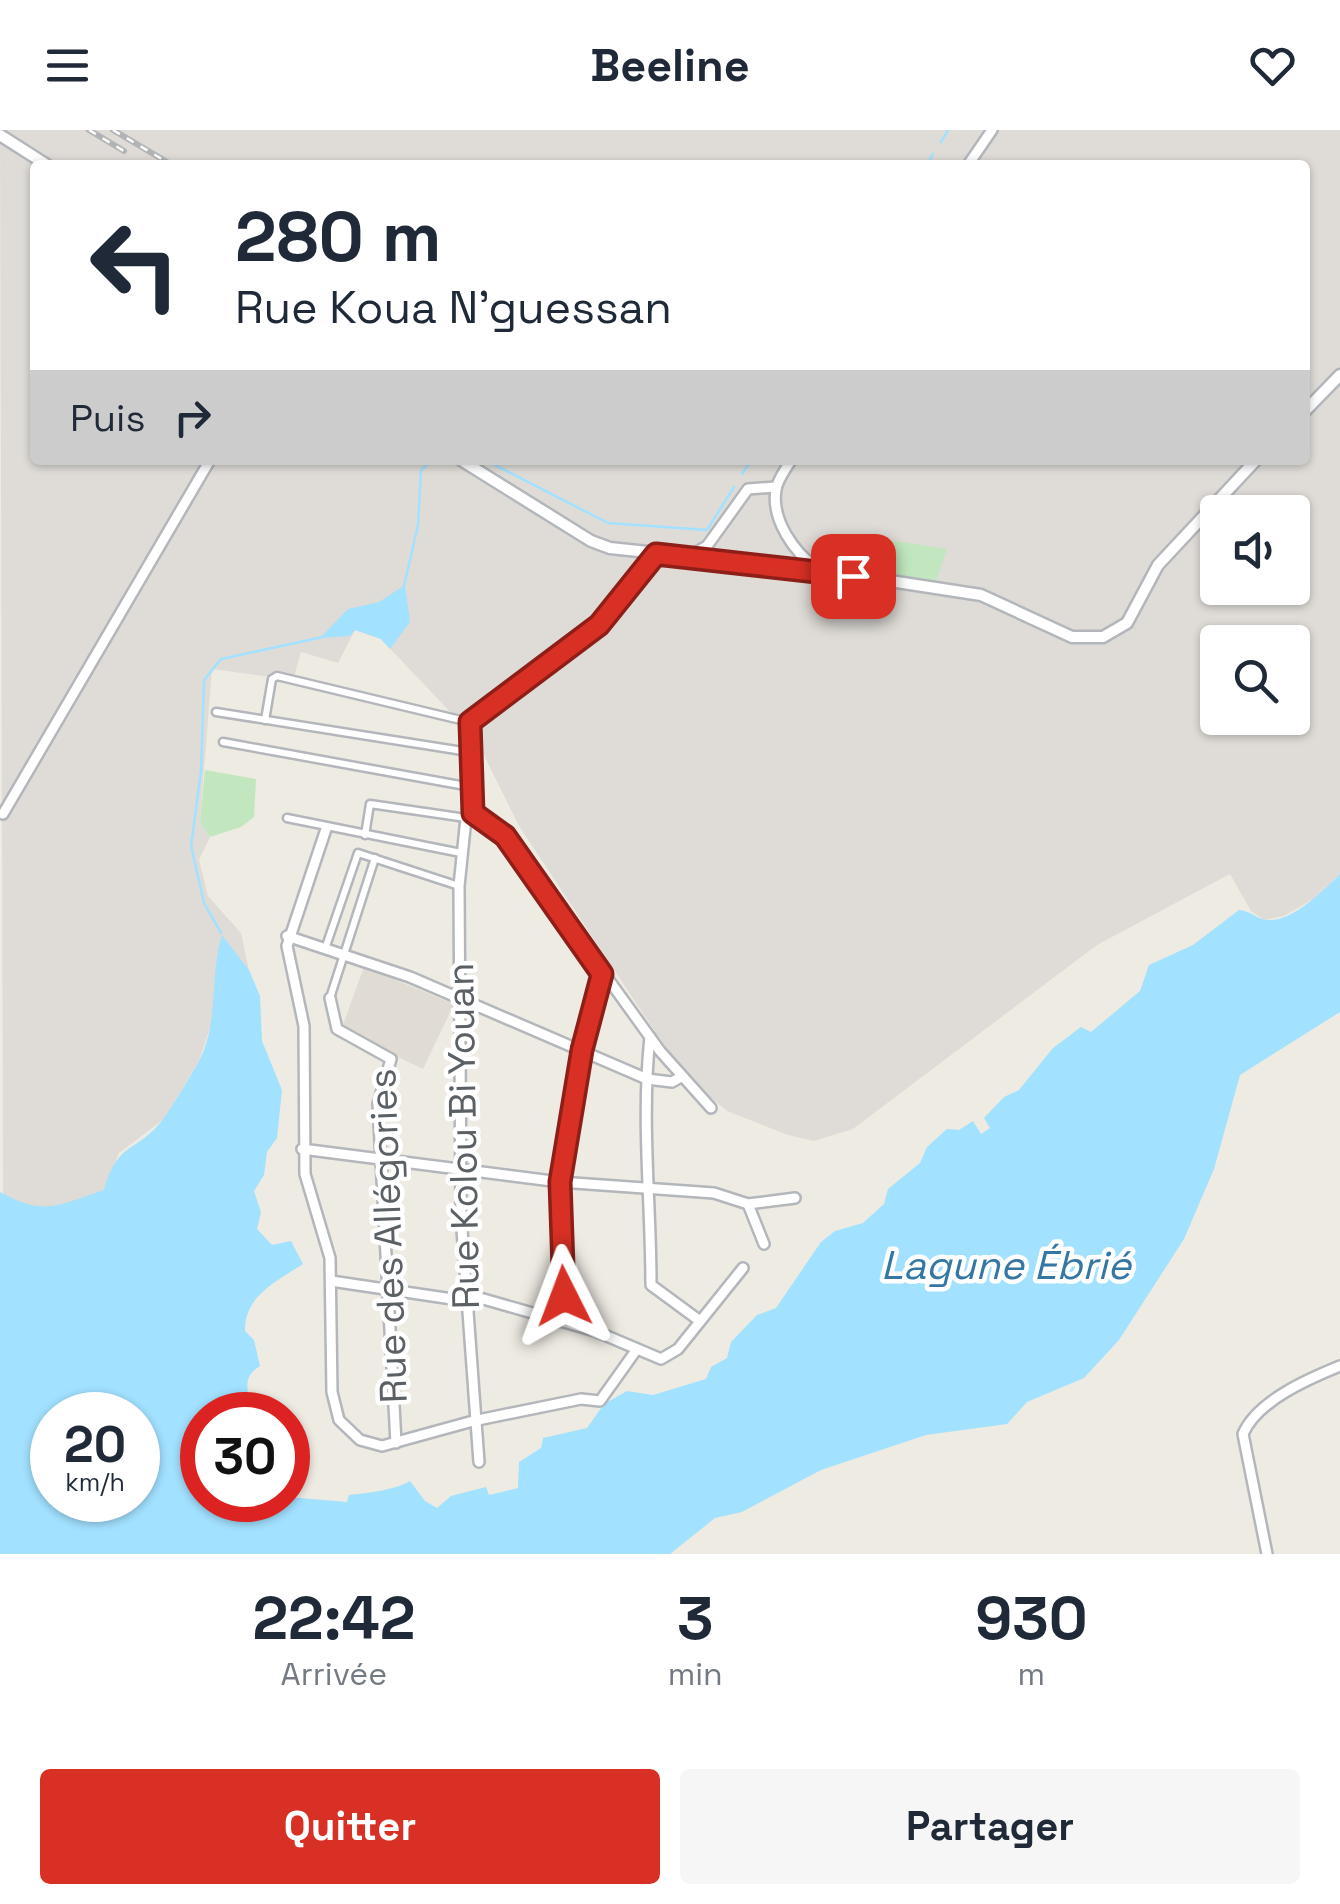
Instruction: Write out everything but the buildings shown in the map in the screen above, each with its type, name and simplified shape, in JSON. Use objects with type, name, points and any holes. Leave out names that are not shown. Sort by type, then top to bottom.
[{"type":"street","points":[[971,160],[992,130]]},
{"type":"street","points":[[0,135],[39,160]]},
{"type":"street","points":[[1310,405],[1340,375]]},
{"type":"street","points":[[4,814],[207,465]]},
{"type":"street","points":[[469,465],[591,541],[623,551],[819,570],[981,595],[1072,637],[1103,637],[1127,623],[1158,565],[1251,465]]},
{"type":"street","points":[[788,465],[776,486],[781,524],[799,553],[819,570]]},
{"type":"street","points":[[686,556],[707,546],[748,489],[776,486]]},
{"type":"street","points":[[265,720],[272,679],[277,676],[470,722],[599,625],[656,554]]},
{"type":"street","points":[[216,712],[469,752]]},
{"type":"street","name":"Rue Kolou Bi Youan","points":[[470,722],[471,787],[459,886],[462,1170],[473,1421],[479,1462]]},
{"type":"street","points":[[223,742],[471,787]]},
{"type":"street","points":[[365,835],[370,804],[469,816],[505,836],[602,974],[681,1076],[711,1108]]},
{"type":"street","points":[[287,818],[460,853]]},
{"type":"street","points":[[326,828],[288,936],[304,1026],[304,1174],[330,1258],[332,1392],[339,1420],[366,1444],[396,1443],[473,1421],[581,1399],[600,1401],[636,1349]]},
{"type":"street","points":[[326,948],[360,853],[459,886]]},
{"type":"street","points":[[330,998],[375,858]]},
{"type":"street","points":[[288,936],[460,998],[647,1079],[672,1082],[681,1076]]},
{"type":"street","points":[[557,1322],[566,1283],[560,1182],[582,1050],[602,974]]},
{"type":"street","name":"Rue des Allégories","points":[[330,998],[337,1030],[392,1059],[378,1104],[396,1443]]},
{"type":"street","points":[[650,1037],[650,1285],[700,1321]]},
{"type":"street","points":[[302,1149],[560,1182],[714,1192],[748,1204],[795,1198]]},
{"type":"street","points":[[748,1204],[764,1244]]},
{"type":"street","points":[[331,1281],[386,1286],[458,1300],[466,1294],[667,1358],[743,1268]]},
{"type":"street","points":[[1266,1554],[1243,1434],[1248,1423],[1277,1400],[1340,1366]]},
{"type":"shaded area","points":[[0,130],[1340,130],[1340,874],[1313,899],[1284,916],[1264,920],[1251,911],[1230,874],[1097,945],[853,1129],[814,1141],[788,1135],[727,1111],[683,1074],[519,826],[476,739],[381,639],[355,630],[338,663],[301,652],[293,680],[212,669],[200,820],[210,837],[199,860],[208,896],[241,933],[249,970],[222,936],[213,1019],[199,1061],[164,1119],[119,1153],[104,1190],[63,1206],[34,1210],[3,1194]]},
{"type":"shaded area","points":[[364,967],[454,1004],[423,1069],[341,1030]]},
{"type":"green space","points":[[882,539],[947,549],[936,581],[871,570]]},
{"type":"green space","points":[[205,770],[256,779],[254,817],[241,827],[210,837],[200,821]]},
{"type":"water","points":[[405,585],[410,622],[390,649],[381,639],[355,630],[350,636],[320,638],[348,609],[379,602]]},
{"type":"water","name":"Lagune Ébrié","points":[[1340,874],[1340,1012],[1240,1075],[1214,1169],[1184,1239],[1119,1340],[1084,1378],[1027,1402],[1007,1424],[926,1435],[821,1470],[742,1512],[715,1518],[670,1554],[0,1554],[0,1192],[29,1204],[52,1206],[104,1190],[115,1163],[161,1122],[198,1063],[212,1016],[222,935],[249,970],[260,996],[262,1041],[282,1090],[277,1138],[267,1152],[264,1175],[254,1191],[261,1212],[257,1229],[272,1245],[291,1241],[303,1264],[273,1283],[250,1308],[245,1331],[254,1340],[260,1366],[250,1376],[248,1392],[180,1392],[180,1522],[310,1522],[310,1499],[347,1502],[349,1495],[389,1489],[410,1481],[425,1501],[437,1508],[451,1496],[486,1487],[489,1495],[518,1488],[519,1462],[541,1448],[543,1438],[587,1428],[604,1404],[627,1391],[653,1395],[706,1379],[711,1367],[727,1358],[731,1342],[757,1315],[776,1308],[821,1242],[835,1231],[863,1223],[884,1204],[888,1189],[920,1163],[927,1147],[947,1129],[959,1130],[973,1121],[981,1134],[990,1128],[984,1118],[1004,1097],[1019,1090],[1053,1048],[1081,1027],[1091,1032],[1140,991],[1149,965],[1193,945],[1239,910],[1272,920],[1305,906]]},
{"type":"waterway","points":[[941,142],[948,130]]},
{"type":"waterway","points":[[930,160],[933,154]]},
{"type":"waterway","points":[[404,586],[418,525],[421,470],[427,465]]},
{"type":"waterway","points":[[495,465],[608,523],[707,530],[734,487]]},
{"type":"waterway","points":[[742,474],[748,465]]},
{"type":"waterway","points":[[221,933],[204,903],[191,846],[201,771],[204,680],[221,659],[323,637]]},
{"type":"railway","points":[[89,130],[124,151]]},
{"type":"railway","points":[[113,130],[164,160]]},
{"type":"route","points":[[564,1296],[560,1182],[582,1050],[602,974],[505,836],[488,820],[473,813],[470,722],[599,625],[635,586],[656,554],[853,576]]}]
